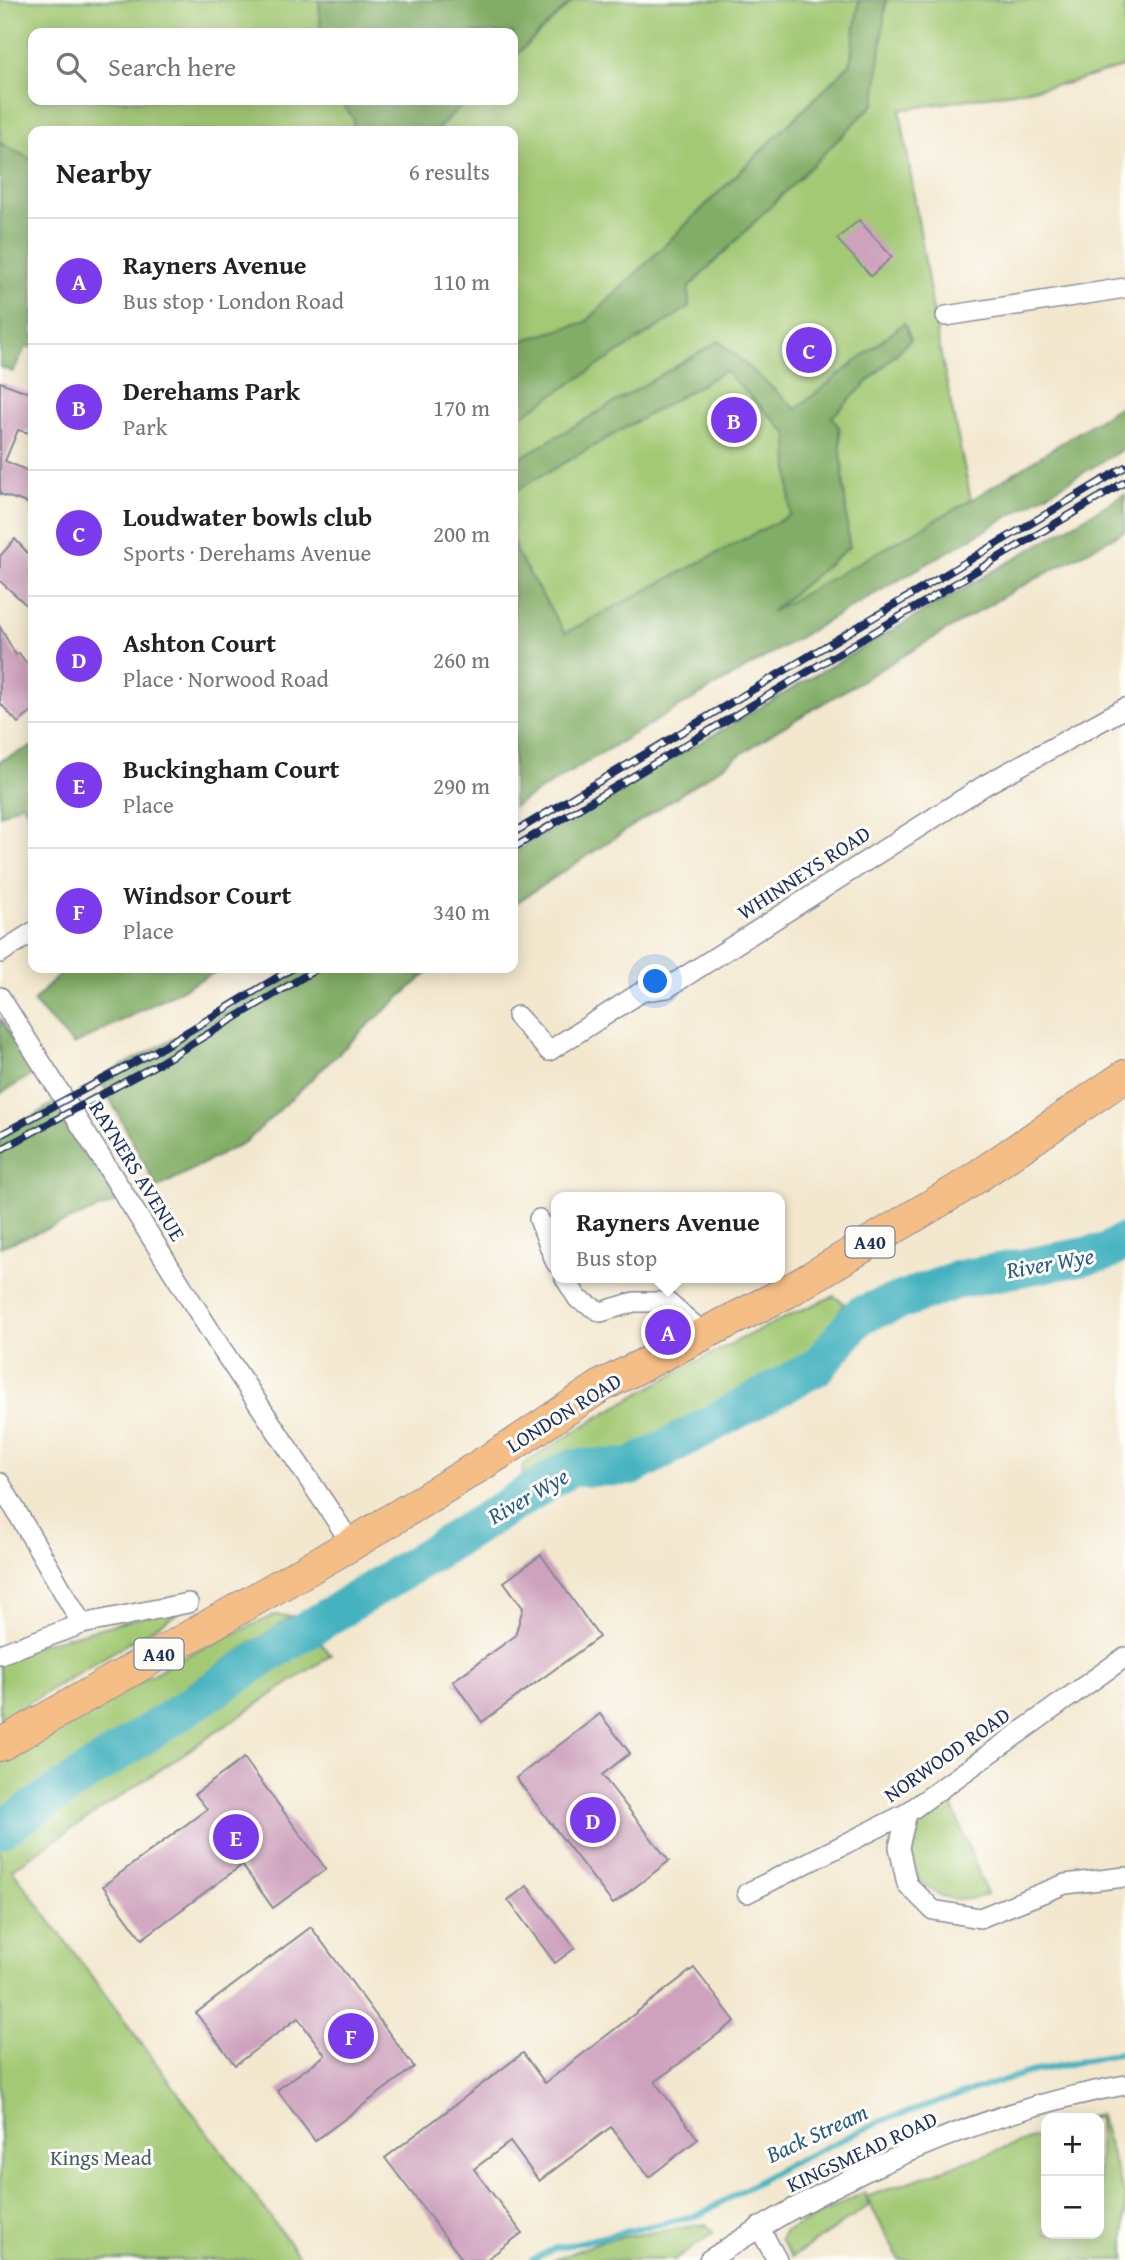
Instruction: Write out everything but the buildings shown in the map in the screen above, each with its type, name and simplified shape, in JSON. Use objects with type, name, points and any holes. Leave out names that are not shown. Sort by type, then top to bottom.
[{"type":"main road","name":"LONDON ROAD","points":[[0,1745],[352,1544],[510,1447],[601,1386],[787,1292],[959,1189],[1125,1076]]},
{"type":"street","points":[[946,316],[1125,288]]},
{"type":"street","name":"WHINNEYS ROAD","points":[[517,1016],[549,1051],[643,991],[667,988],[985,785],[1125,708]]},
{"type":"street","points":[[0,953],[28,935]]},
{"type":"street","name":"RAYNERS AVENUE","points":[[0,997],[219,1345],[352,1544]]},
{"type":"street","points":[[539,1219],[551,1250]]},
{"type":"street","points":[[568,1283],[579,1299],[601,1312],[634,1302],[667,1302],[706,1335]]},
{"type":"street","points":[[0,1483],[77,1626]]},
{"type":"street","points":[[0,1507],[77,1626]]},
{"type":"street","points":[[0,1654],[77,1626],[188,1603]]},
{"type":"street","name":"NORWOOD ROAD","points":[[747,1893],[906,1813],[1125,1657]]},
{"type":"street","points":[[906,1813],[899,1847],[907,1884],[933,1910],[980,1918],[1065,1884],[1125,1877]]},
{"type":"street","name":"KINGSMEAD ROAD","points":[[709,2260],[759,2227],[935,2139],[1091,2091],[1125,2085]]},
{"type":"street","points":[[759,2227],[777,2260]]},
{"type":"green space","points":[[0,0],[1125,0],[1125,66],[1069,83],[900,110],[938,341],[971,500],[518,755],[518,126],[28,126],[28,213],[0,179]]},
{"type":"green space","points":[[319,0],[574,0],[518,53],[518,28],[321,28]]},
{"type":"green space","points":[[859,0],[886,0],[875,103],[689,287],[689,307],[518,418],[518,342],[586,322],[850,64]]},
{"type":"green space","points":[[344,105],[463,105],[440,126],[353,126],[354,120]]},
{"type":"green space","points":[[0,143],[28,157],[28,347],[13,372],[0,367]]},
{"type":"green space","points":[[904,323],[911,339],[832,417],[839,427],[849,547],[771,612],[971,500],[1125,403],[1125,448],[518,804],[518,555],[565,633],[790,515],[788,434],[725,371],[518,489],[518,459],[719,341],[796,409]]},
{"type":"green space","points":[[1125,494],[1125,531],[1013,591],[773,733],[518,902],[518,849]]},
{"type":"green space","points":[[28,748],[28,812],[22,803],[0,815],[0,761]]},
{"type":"green space","points":[[60,973],[213,973],[74,1045],[33,1002]]},
{"type":"green space","points":[[298,973],[427,973],[365,1028],[247,1141],[157,1188],[99,1078]]},
{"type":"green space","points":[[0,1018],[33,1074],[0,1094]]},
{"type":"green space","points":[[62,1097],[117,1202],[0,1247],[0,1139]]},
{"type":"green space","points":[[834,1296],[844,1303],[824,1336],[800,1361],[614,1459],[598,1464],[567,1456],[522,1479],[523,1464],[598,1418],[714,1353]]},
{"type":"green space","points":[[169,1610],[178,1613],[0,1720],[0,1660],[29,1647]]},
{"type":"green space","points":[[274,1615],[292,1616],[0,1810],[0,1760],[183,1657]]},
{"type":"green space","name":"Kings Mead","points":[[311,1631],[331,1655],[12,1869],[302,2260],[0,2260],[0,1837]]},
{"type":"green space","points":[[949,1798],[987,1894],[970,1899],[954,1899],[925,1886],[915,1874],[910,1860],[910,1844],[917,1827],[927,1814]]},
{"type":"green space","points":[[1104,2130],[1125,2197],[1125,2260],[899,2260],[867,2198],[868,2206],[792,2257],[780,2239],[784,2232],[865,2192],[866,2197],[1041,2135],[1041,2239],[1104,2239]]},
{"type":"green space","points":[[706,2224],[713,2233],[675,2260],[554,2260],[604,2240]]},
{"type":"waterway","name":"River Wye","points":[[0,1830],[284,1644],[570,1468],[631,1467],[817,1367],[860,1315],[960,1279],[1107,1252],[1125,1241]]},
{"type":"waterway","name":"Back Stream","points":[[532,2260],[555,2248],[699,2215],[785,2166],[884,2120],[1026,2073],[1125,2052]]},
{"type":"railway","points":[[518,830],[1125,467]]},
{"type":"railway","points":[[518,845],[1125,482]]},
{"type":"railway","points":[[0,1135],[159,1049],[285,973]]},
{"type":"railway","points":[[0,1150],[163,1061],[310,973]]},
{"type":"place","name":"Loudwater bowls club","points":[[809,350]]},
{"type":"place","name":"Derehams Park","points":[[734,420]]},
{"type":"place","name":"Rayners Avenue","points":[[668,1332]]},
{"type":"place","name":"Ashton Court","points":[[593,1820]]},
{"type":"place","name":"Buckingham Court","points":[[236,1837]]},
{"type":"place","name":"Windsor Court","points":[[351,2036]]}]
